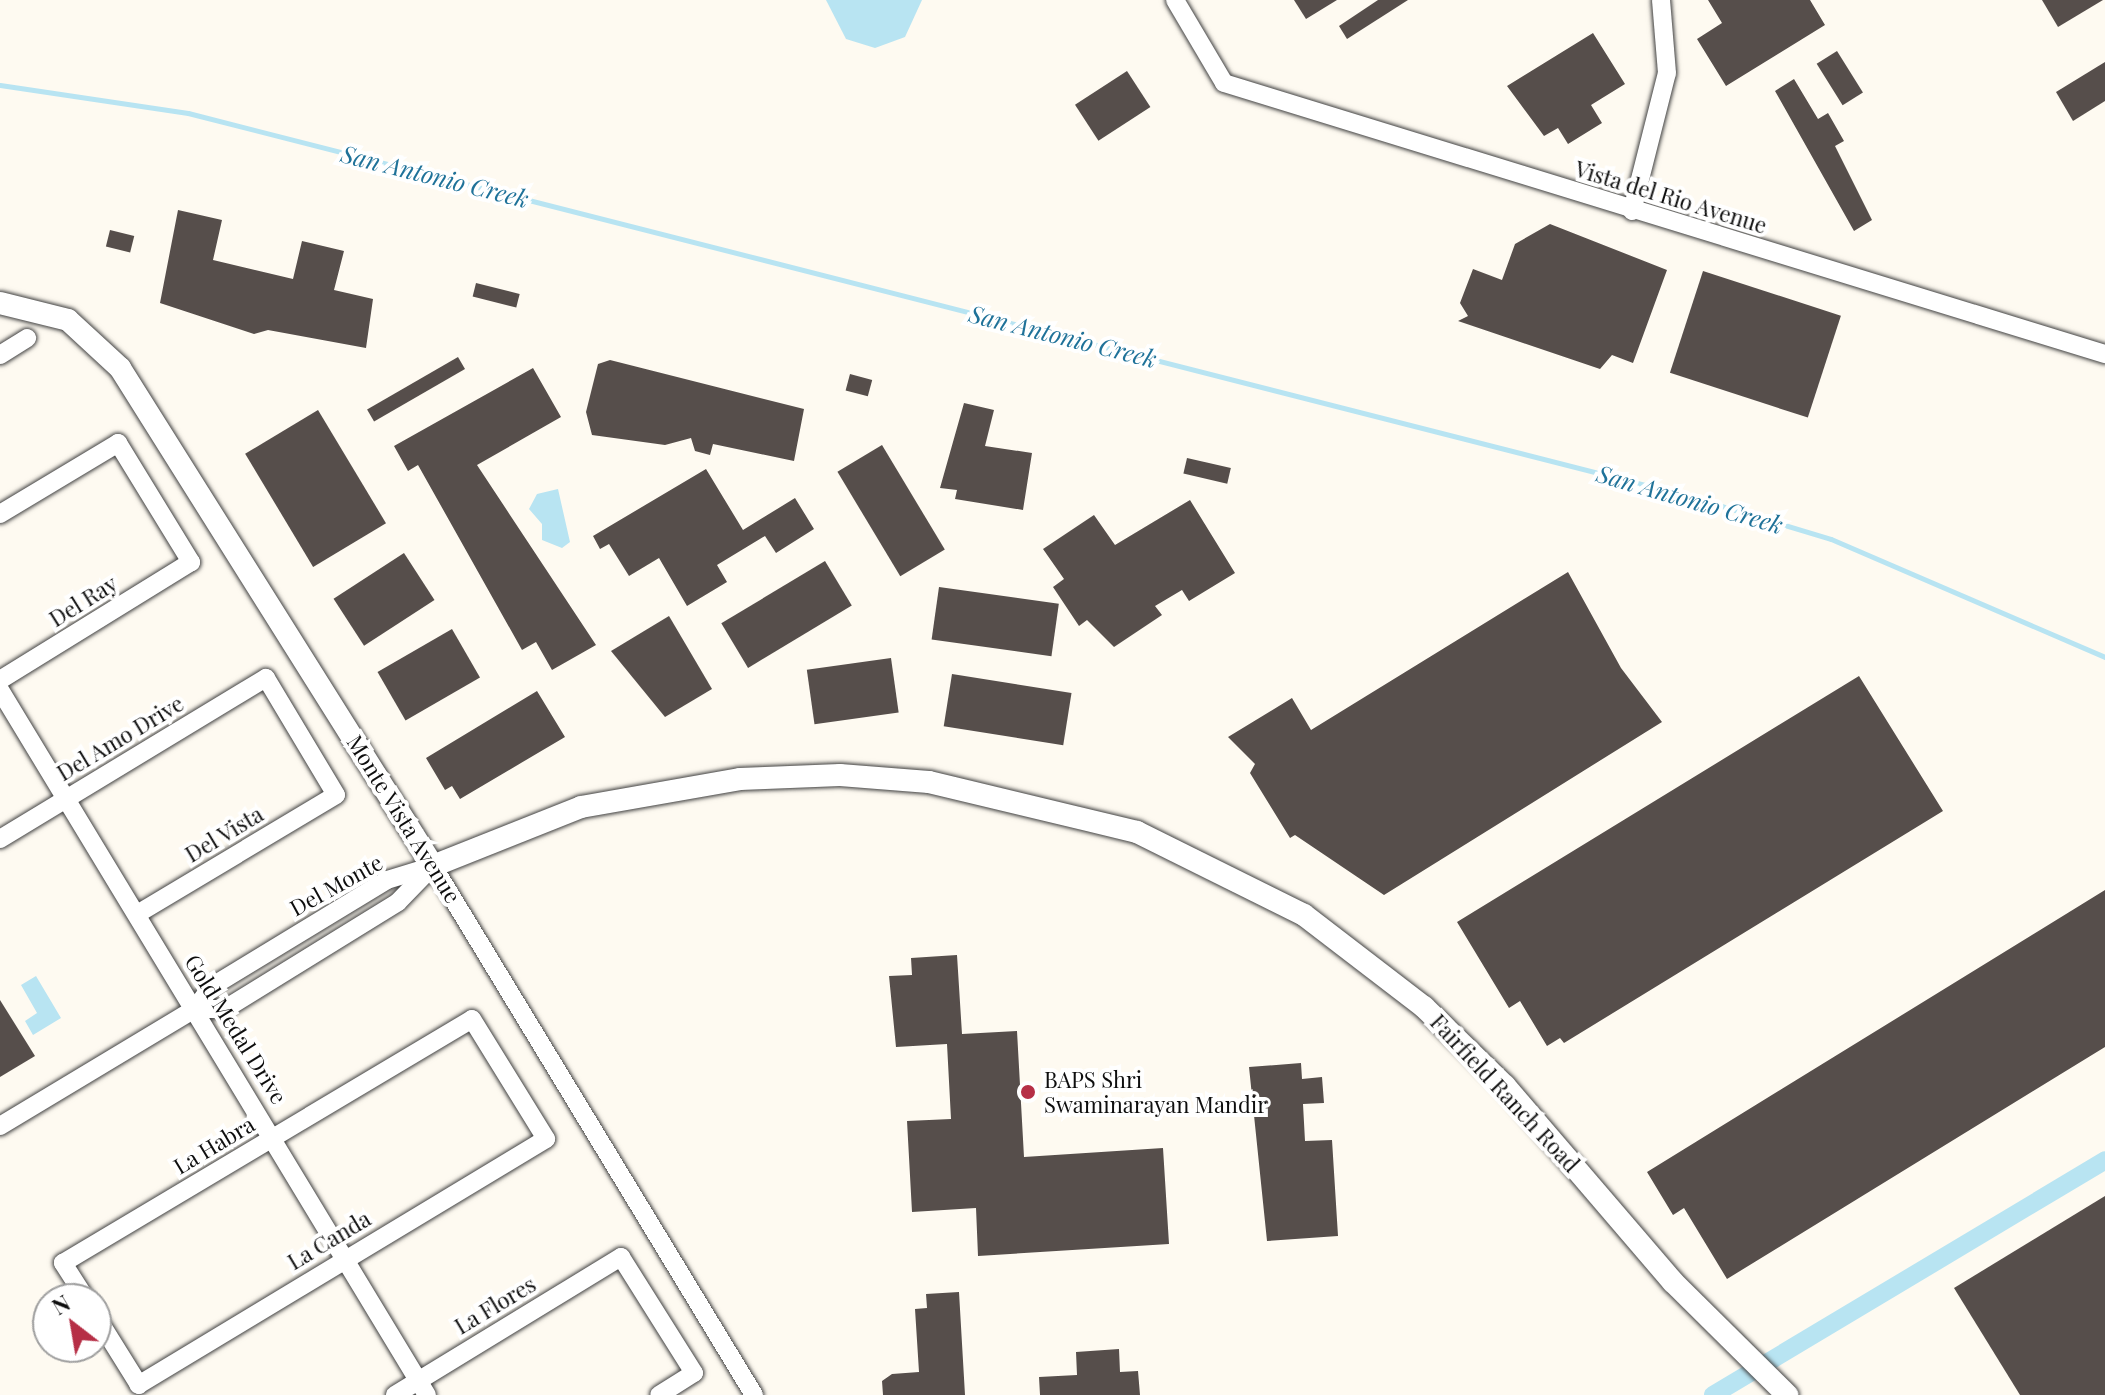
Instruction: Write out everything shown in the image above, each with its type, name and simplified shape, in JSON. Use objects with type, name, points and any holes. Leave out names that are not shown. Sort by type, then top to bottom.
[{"type":"street","name":"Vista del Rio Avenue","points":[[1175,0],[1224,83],[2105,354]]},
{"type":"street","points":[[1632,211],[1667,73],[1661,0]]},
{"type":"street","name":"Monte Vista Avenue","points":[[0,303],[68,320],[120,368],[433,866],[754,1395]]},
{"type":"street","points":[[0,355],[27,338]]},
{"type":"street","name":"Del Ray","points":[[0,514],[118,443],[191,562],[0,680]]},
{"type":"street","name":"Del Amo Drive","points":[[0,839],[266,678],[336,795]]},
{"type":"street","name":"Gold Medal Drive","points":[[0,690],[274,1136],[423,1388]]},
{"type":"street","name":"Fairfield Ranch Road","points":[[433,866],[581,807],[740,779],[840,775],[929,782],[1137,832],[1304,915],[1414,998],[1505,1086],[1707,1317],[1787,1395]]},
{"type":"street","name":"Del Vista","points":[[137,914],[336,795]]},
{"type":"street","name":"Del Monte","points":[[0,1126],[195,1009],[211,987],[387,880],[433,866]]},
{"type":"street","name":"Del Monte","points":[[195,1009],[225,1009],[398,902],[433,866]]},
{"type":"street","name":"La Habra","points":[[76,1283],[63,1263],[472,1019],[546,1139]]},
{"type":"street","name":"La Canda","points":[[112,1342],[139,1385],[546,1139]]},
{"type":"street","name":"La Flores","points":[[395,1395],[423,1388],[621,1257],[694,1373],[659,1395]]},
{"type":"water","points":[[826,0],[922,0],[905,37],[875,48],[846,39]]},
{"type":"water","points":[[558,489],[570,542],[562,548],[542,540],[542,524],[529,509],[537,494]]},
{"type":"water","points":[[36,976],[61,1018],[33,1035],[25,1021],[37,1013],[21,985]]},
{"type":"building","points":[[1294,0],[1337,0],[1306,19]]},
{"type":"building","points":[[1378,0],[1408,0],[1347,39],[1339,26]]},
{"type":"building","points":[[1708,0],[1810,0],[1825,25],[1726,86],[1697,39],[1722,23]]},
{"type":"building","points":[[2042,0],[2103,0],[2058,27]]},
{"type":"building","points":[[1593,33],[1625,84],[1591,105],[1602,123],[1568,144],[1558,128],[1544,136],[1507,86]]},
{"type":"building","points":[[1837,51],[1863,93],[1843,105],[1817,64]]},
{"type":"building","points":[[2105,62],[2105,101],[2073,121],[2056,92]]},
{"type":"building","points":[[1127,71],[1150,107],[1098,141],[1075,105]]},
{"type":"building","points":[[1794,79],[1818,119],[1828,113],[1844,141],[1835,146],[1872,220],[1854,231],[1775,91]]},
{"type":"building","points":[[178,210],[222,220],[213,260],[293,279],[302,241],[344,251],[334,290],[373,299],[366,348],[268,330],[254,334],[160,303]]},
{"type":"building","points":[[1550,224],[1667,270],[1633,363],[1612,355],[1600,369],[1458,321],[1468,316],[1460,303],[1473,269],[1502,280],[1515,244]]},
{"type":"building","points":[[110,230],[134,236],[130,253],[106,246]]},
{"type":"building","points":[[1703,271],[1841,316],[1808,418],[1670,373]]},
{"type":"building","points":[[476,283],[520,294],[516,307],[473,297]]},
{"type":"building","points":[[458,357],[465,369],[374,422],[367,410]]},
{"type":"building","points":[[610,360],[804,409],[794,461],[713,444],[710,455],[695,451],[691,438],[665,445],[592,435],[586,412],[598,364]]},
{"type":"building","points":[[533,368],[561,417],[477,465],[596,645],[552,670],[536,642],[522,650],[418,465],[408,471],[394,446]]},
{"type":"building","points":[[850,374],[872,380],[868,396],[846,390]]},
{"type":"building","points":[[964,403],[994,410],[985,446],[1032,453],[1023,510],[955,499],[957,490],[940,488]]},
{"type":"building","points":[[318,410],[386,523],[313,567],[245,454]]},
{"type":"building","points":[[882,445],[945,550],[900,576],[837,472]]},
{"type":"building","points":[[1187,458],[1231,468],[1227,484],[1183,474]]},
{"type":"building","points":[[706,469],[743,530],[795,498],[814,529],[776,553],[765,536],[717,565],[727,582],[687,606],[659,558],[629,576],[609,544],[600,549],[593,536]]},
{"type":"building","points":[[1190,500],[1235,573],[1189,601],[1182,590],[1155,606],[1162,615],[1114,647],[1087,620],[1079,626],[1053,587],[1064,579],[1043,549],[1094,515],[1115,545]]},
{"type":"building","points":[[404,553],[434,600],[364,646],[334,599]]},
{"type":"building","points":[[825,561],[852,606],[748,668],[721,623]]},
{"type":"building","points":[[1568,572],[1621,668],[1662,722],[1384,895],[1295,835],[1290,838],[1250,773],[1255,764],[1228,737],[1292,698],[1311,730]]},
{"type":"building","points":[[939,587],[1059,604],[1051,656],[932,639]]},
{"type":"building","points":[[669,616],[712,689],[665,717],[611,651]]},
{"type":"building","points":[[452,629],[480,677],[406,720],[378,672]]},
{"type":"building","points":[[891,658],[899,712],[814,724],[807,670]]},
{"type":"building","points":[[952,674],[1072,693],[1063,745],[944,726]]},
{"type":"building","points":[[1859,676],[1943,811],[1564,1043],[1560,1038],[1547,1046],[1520,1001],[1509,1008],[1457,922]]},
{"type":"building","points":[[537,691],[565,737],[460,799],[452,786],[445,790],[426,758]]},
{"type":"building","points":[[2105,890],[2105,1047],[1727,1279],[1684,1208],[1673,1215],[1647,1172]]},
{"type":"building","points":[[957,955],[962,1034],[1017,1031],[1024,1157],[1163,1148],[1169,1244],[978,1256],[976,1208],[912,1212],[907,1121],[951,1119],[947,1044],[896,1047],[889,976],[912,975],[911,958]]},
{"type":"building","points":[[0,1000],[35,1056],[0,1077]]},
{"type":"building","points":[[1301,1063],[1302,1079],[1322,1077],[1324,1103],[1303,1104],[1305,1141],[1332,1140],[1338,1236],[1267,1241],[1249,1067]]},
{"type":"building","points":[[2105,1196],[2105,1395],[2020,1395],[1954,1288]]},
{"type":"building","points":[[959,1292],[965,1395],[883,1395],[882,1381],[892,1374],[919,1372],[915,1309],[927,1308],[926,1294]]},
{"type":"building","points":[[1119,1349],[1120,1372],[1138,1371],[1140,1395],[1040,1395],[1039,1377],[1077,1375],[1076,1352]]},
{"type":"waterway","name":"San Antonio Creek","points":[[0,85],[188,113],[1685,495],[1831,539],[2105,657]]},
{"type":"waterway","points":[[1713,1395],[2105,1160]]},
{"type":"place","name":"BAPS Shri Swaminarayan Mandir","points":[[1028,1092]]}]
